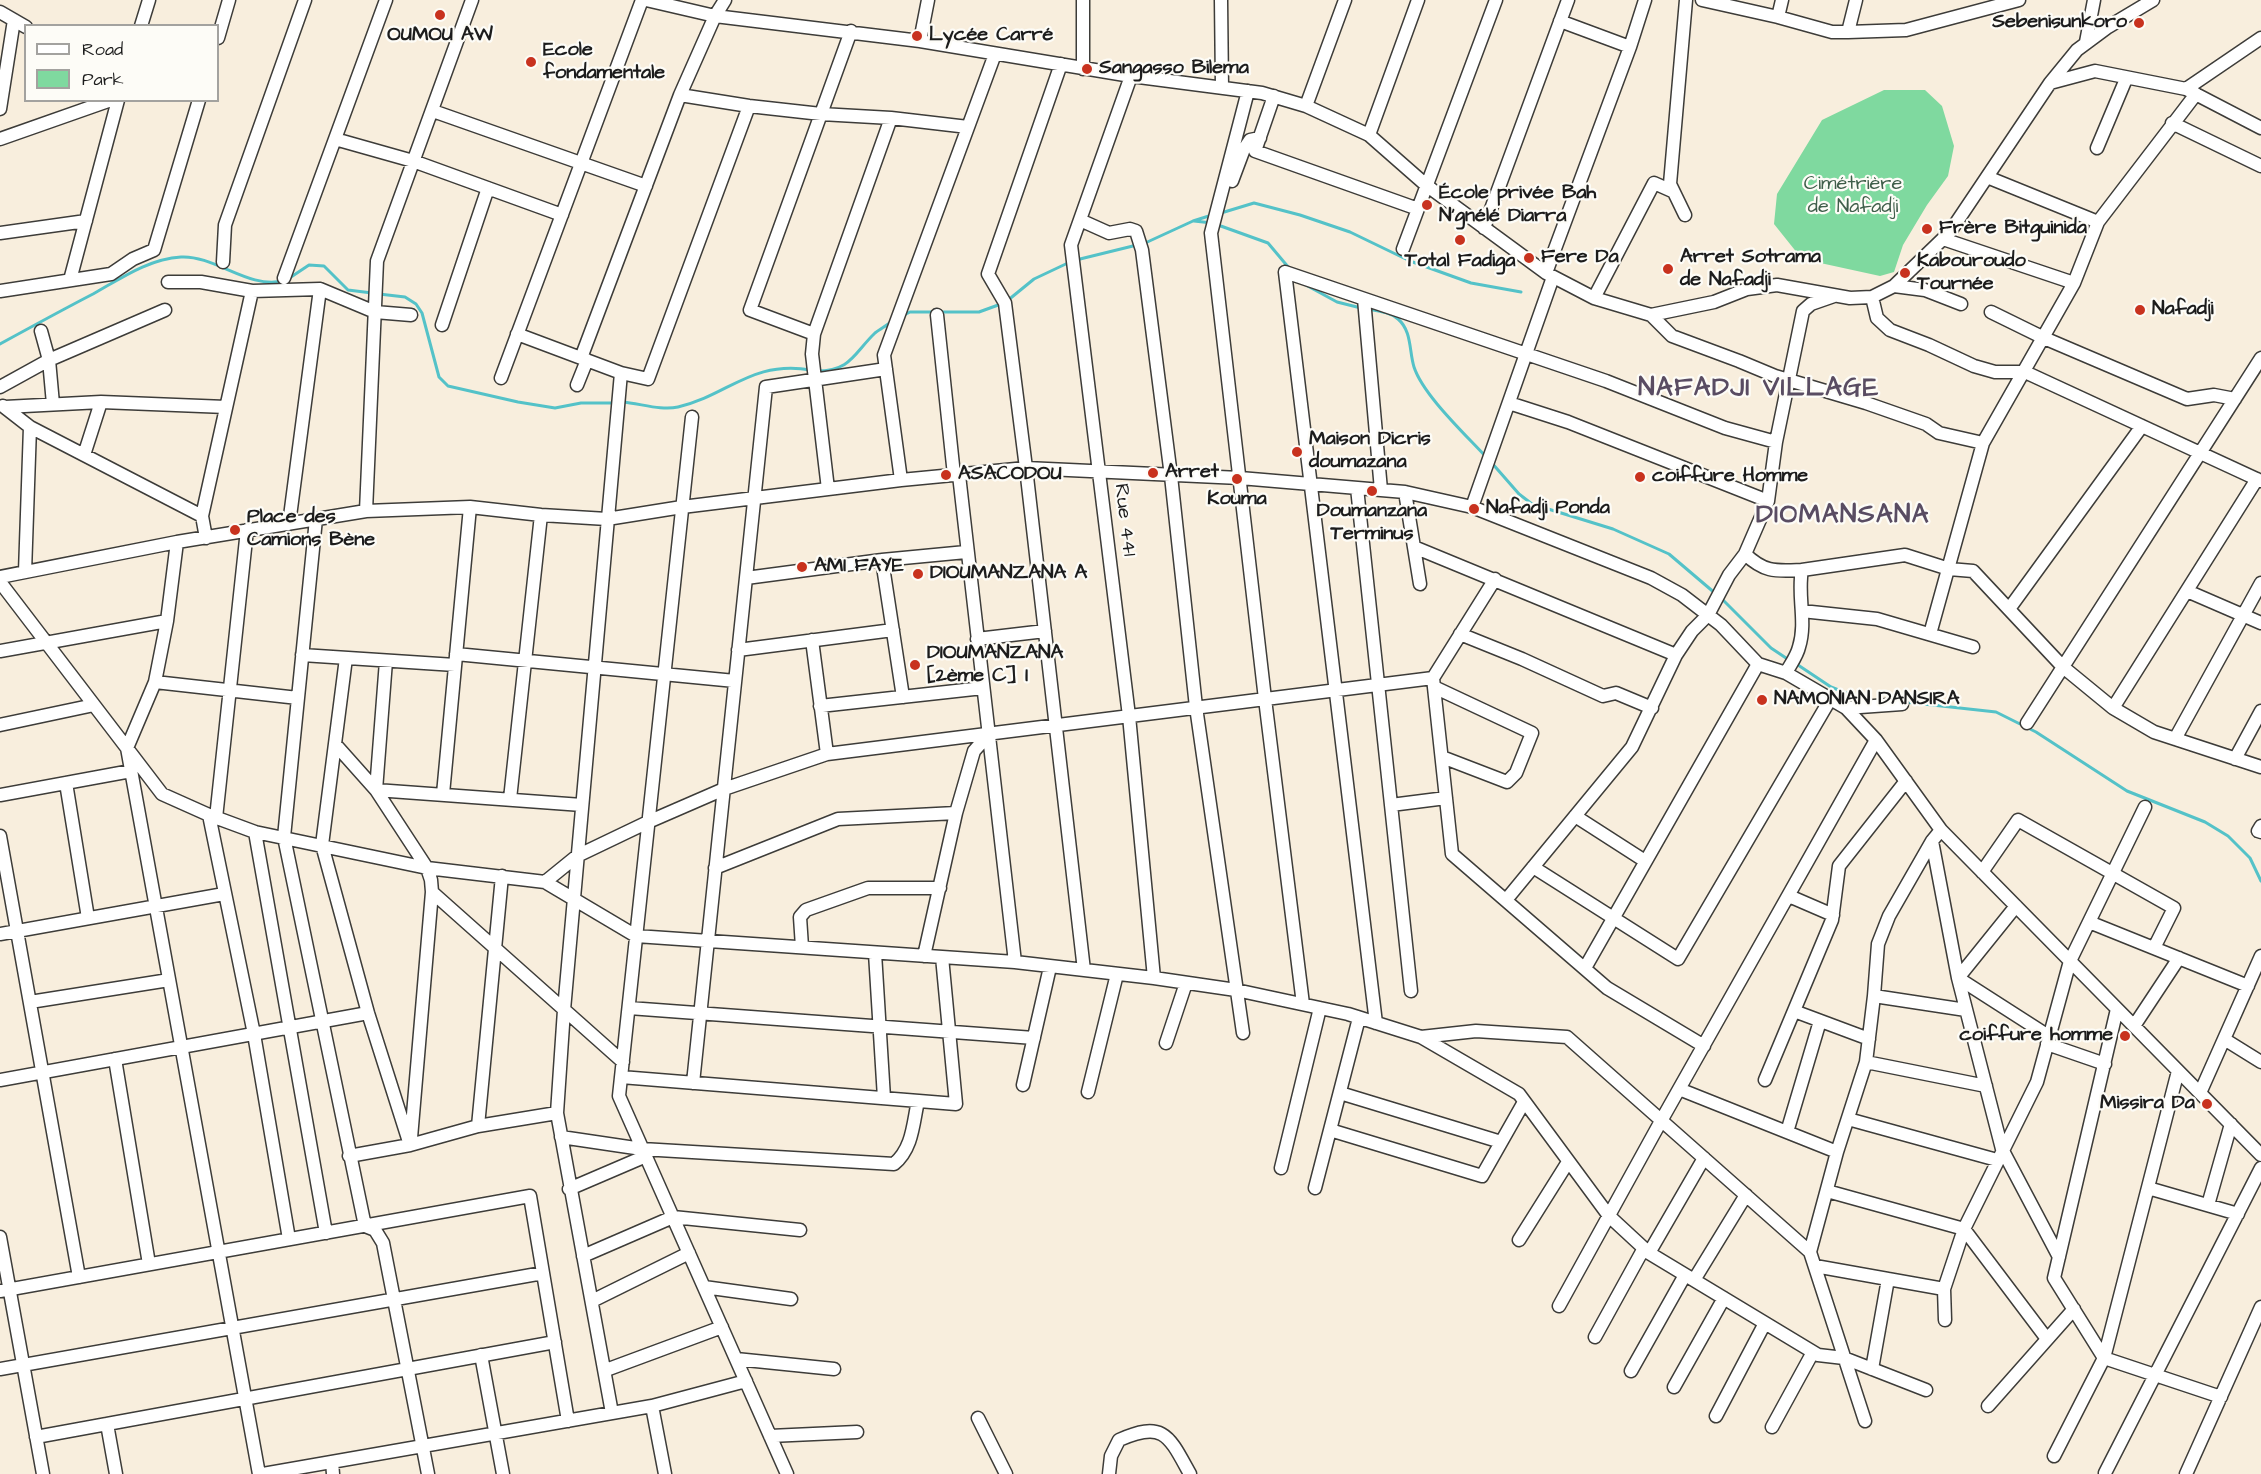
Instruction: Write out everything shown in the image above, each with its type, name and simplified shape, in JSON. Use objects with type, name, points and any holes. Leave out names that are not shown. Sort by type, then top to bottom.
[{"type":"street","points":[[142,24],[149,0]]},
{"type":"street","points":[[219,35],[229,0]]},
{"type":"street","points":[[223,262],[225,225],[305,0]]},
{"type":"street","points":[[284,278],[386,0]]},
{"type":"street","points":[[366,511],[377,261],[472,0]]},
{"type":"street","points":[[501,378],[644,0],[714,16],[920,40],[1083,69],[1248,91],[1306,106],[1369,135],[1426,185],[1549,275],[1594,298],[1651,315],[1714,302],[1747,289],[1777,285],[1850,298],[1872,297],[1894,286],[1943,239],[2050,83],[2086,42],[2153,0]]},
{"type":"street","points":[[577,385],[645,186],[680,95],[714,16],[725,0]]},
{"type":"street","points":[[920,40],[928,0]]},
{"type":"street","points":[[1083,0],[1083,69]]},
{"type":"street","points":[[1221,0],[1222,87]]},
{"type":"street","points":[[1306,106],[1345,0]]},
{"type":"street","points":[[1369,135],[1418,0]]},
{"type":"street","points":[[1403,249],[1496,0]]},
{"type":"street","points":[[1484,228],[1568,0]]},
{"type":"street","points":[[1472,507],[1526,354],[1549,275],[1645,0]]},
{"type":"street","points":[[1685,215],[1670,184],[1686,0]]},
{"type":"street","points":[[1702,0],[1732,4],[1832,32],[1906,30],[2019,0]]},
{"type":"street","points":[[1778,17],[1782,0]]},
{"type":"street","points":[[1848,32],[1856,0]]},
{"type":"street","points":[[2086,42],[2094,0]]},
{"type":"street","points":[[0,12],[24,26]]},
{"type":"street","points":[[0,109],[14,20]]},
{"type":"street","points":[[1560,21],[1630,47]]},
{"type":"street","points":[[814,334],[750,310],[851,31]]},
{"type":"street","points":[[1930,634],[1983,443],[2074,283],[2098,222],[2172,123],[2191,92],[2261,38]]},
{"type":"street","points":[[901,480],[884,354],[995,54]]},
{"type":"street","points":[[1061,64],[988,274],[1005,303],[1084,970]]},
{"type":"street","points":[[2050,83],[2095,71],[2191,92],[2260,126]]},
{"type":"street","name":"Rue 441","points":[[1131,76],[1071,245],[1129,716],[1154,978]]},
{"type":"street","points":[[2097,148],[2126,79]]},
{"type":"street","points":[[1248,91],[1211,233],[1303,1004]]},
{"type":"street","points":[[680,95],[749,106],[968,127]]},
{"type":"street","points":[[1274,96],[1255,151],[1418,209]]},
{"type":"street","points":[[0,139],[105,102]]},
{"type":"street","points":[[70,280],[117,102]]},
{"type":"street","points":[[0,291],[111,274],[133,259],[154,250],[198,102]]},
{"type":"street","points":[[517,334],[621,373],[648,379],[749,106]]},
{"type":"street","points":[[433,111],[645,186]]},
{"type":"street","points":[[828,489],[814,378],[812,354],[814,334],[891,118]]},
{"type":"street","points":[[2172,123],[2261,166]]},
{"type":"street","points":[[1228,193],[1244,149],[1250,140],[1260,138]]},
{"type":"street","points":[[335,139],[413,160],[562,215]]},
{"type":"street","points":[[1987,177],[2098,222]]},
{"type":"street","points":[[1594,298],[1654,183],[1672,191]]},
{"type":"street","points":[[442,325],[488,188]]},
{"type":"street","points":[[1080,220],[1109,232],[1130,228],[1136,231],[1142,250],[1171,476],[1196,708],[1243,1033]]},
{"type":"street","points":[[0,233],[86,221]]},
{"type":"street","points":[[1943,239],[2074,283]]},
{"type":"street","points":[[1376,1023],[1285,272],[1606,381],[1725,428],[1776,442]]},
{"type":"street","points":[[168,282],[201,282],[252,291],[320,289],[375,312],[411,315]]},
{"type":"street","points":[[1894,286],[1925,290],[1961,304]]},
{"type":"street","points":[[289,524],[320,289]]},
{"type":"street","points":[[206,538],[202,516],[252,291]]},
{"type":"street","points":[[1506,900],[1632,747],[1677,655],[1692,631],[1708,615],[1730,575],[1745,554],[1768,501],[1776,442],[1803,311],[1811,304],[1835,295]]},
{"type":"street","points":[[1872,297],[1877,318],[1890,330],[1974,366],[1995,372],[2025,372],[2259,480],[2113,708]]},
{"type":"street","points":[[1364,299],[1381,490]]},
{"type":"street","points":[[0,387],[49,360],[165,310]]},
{"type":"street","points":[[1991,312],[2044,338],[2187,399],[2214,395],[2235,399]]},
{"type":"street","points":[[937,315],[1015,962]]},
{"type":"street","points":[[1651,315],[1672,336],[1739,360],[1775,376],[1926,424],[1939,433],[1983,443]]},
{"type":"street","points":[[41,331],[49,360],[53,404]]},
{"type":"street","points":[[2027,723],[2259,365]]},
{"type":"street","points":[[693,1083],[766,387],[886,369]]},
{"type":"street","points":[[612,1413],[606,1371],[569,1189],[557,1113],[577,856],[621,373]]},
{"type":"street","points":[[3,406],[101,402],[226,407]]},
{"type":"street","points":[[84,455],[101,402]]},
{"type":"street","points":[[1509,403],[1568,423],[1768,501]]},
{"type":"street","points":[[3,406],[30,427],[202,516]]},
{"type":"street","points":[[692,417],[619,1096],[787,1474]]},
{"type":"street","points":[[2009,609],[2142,426]]},
{"type":"street","points":[[25,572],[30,427]]},
{"type":"street","points":[[0,577],[247,530],[366,511],[470,507],[541,515],[608,519],[682,507],[901,480],[1026,468],[1240,478],[1405,492],[1472,507],[1651,578],[1682,595],[1721,624],[1758,664],[1786,673],[1846,708],[1876,740],[1941,830],[2261,1155]]},
{"type":"street","points":[[1358,488],[1411,991]]},
{"type":"street","points":[[1405,492],[1420,584]]},
{"type":"street","points":[[442,794],[470,507]]},
{"type":"street","points":[[510,799],[541,515]]},
{"type":"street","points":[[316,519],[284,837],[365,1226],[380,1234],[395,1299],[428,1474]]},
{"type":"street","points":[[247,530],[230,691],[213,817],[224,894],[254,1034],[289,1239]]},
{"type":"street","points":[[177,543],[167,621],[155,682],[127,748],[261,1474],[332,1468],[423,1446],[652,1406],[746,1381]]},
{"type":"street","points":[[1414,547],[1677,655]]},
{"type":"street","points":[[746,578],[882,560],[966,552]]},
{"type":"street","points":[[1745,554],[1757,566],[1776,571],[1802,570],[1905,555],[1949,569],[1973,571],[2063,667],[2113,708],[2154,732],[2261,767]]},
{"type":"street","points":[[882,560],[903,697]]},
{"type":"street","points":[[1786,673],[1799,647],[1802,570]]},
{"type":"street","points":[[1495,579],[1433,682],[1452,854],[1606,988],[1704,1046]]},
{"type":"street","points":[[0,582],[162,794],[213,817],[255,832],[427,868],[545,882],[636,936],[1015,962],[1154,978],[1236,990],[1303,1004],[1421,1037],[1519,1094],[1609,1216],[1647,1251],[1818,1355],[1844,1358],[1926,1390]]},
{"type":"street","points":[[2175,739],[2261,583]]},
{"type":"street","points":[[2187,591],[2261,623]]},
{"type":"street","points":[[1802,611],[1877,619],[1974,647]]},
{"type":"street","points":[[0,651],[167,621]]},
{"type":"street","points":[[738,650],[893,630]]},
{"type":"street","points":[[977,639],[1045,631]]},
{"type":"street","points":[[1460,634],[1603,696],[1616,693],[1652,708]]},
{"type":"street","points":[[812,640],[827,754]]},
{"type":"street","points":[[302,655],[386,661],[525,661],[735,681]]},
{"type":"street","points":[[346,658],[322,845],[368,1012],[410,1145]]},
{"type":"street","points":[[376,790],[386,661]]},
{"type":"street","points":[[1585,968],[1758,664]]},
{"type":"street","points":[[155,682],[298,698]]},
{"type":"street","points":[[545,882],[577,856],[648,822],[724,789],[827,754],[1335,690],[1433,682],[1532,733],[1516,773],[1507,782],[1442,757]]},
{"type":"street","points":[[820,706],[983,688]]},
{"type":"street","points":[[1533,867],[1678,959],[1831,698]]},
{"type":"street","points":[[1846,708],[1902,704]]},
{"type":"street","points":[[0,725],[94,705]]},
{"type":"street","points":[[2235,759],[2261,711]]},
{"type":"street","points":[[924,956],[956,813],[974,751],[989,734]]},
{"type":"street","points":[[1559,1306],[1876,740]]},
{"type":"street","points":[[335,744],[376,790],[427,868],[431,880],[432,892],[410,1145]]},
{"type":"street","points":[[0,795],[131,771]]},
{"type":"street","points":[[1765,1080],[1833,915],[1839,866],[1906,781]]},
{"type":"street","points":[[66,783],[88,918]]},
{"type":"street","points":[[376,790],[582,805]]},
{"type":"street","points":[[1391,805],[1446,798]]},
{"type":"street","points":[[1945,1320],[1944,1289],[1964,1229],[2037,1082],[2070,961],[2145,807]]},
{"type":"street","points":[[715,868],[838,819],[956,813]]},
{"type":"street","points":[[1575,816],[1646,861]]},
{"type":"street","points":[[1982,872],[2018,820],[2174,908],[2154,948]]},
{"type":"street","points":[[2261,826],[2258,831],[2261,832]]},
{"type":"street","points":[[1810,1251],[1837,1152],[1866,1062],[1878,944],[1889,916],[1932,841],[1941,830]]},
{"type":"street","points":[[255,832],[326,1233]]},
{"type":"street","points":[[0,836],[79,1277]]},
{"type":"street","points":[[1932,841],[1958,978],[1986,1086],[2000,1154],[2059,1257]]},
{"type":"street","points":[[478,1126],[502,876]]},
{"type":"street","points":[[802,947],[800,917],[806,910],[868,888],[940,888]]},
{"type":"street","points":[[432,892],[623,1062]]},
{"type":"street","points":[[0,934],[224,894]]},
{"type":"street","points":[[1789,896],[1833,915]]},
{"type":"street","points":[[1958,978],[2016,906]]},
{"type":"street","points":[[2089,922],[2248,986]]},
{"type":"street","points":[[875,952],[884,1098]]},
{"type":"street","points":[[2200,1093],[2261,956]]},
{"type":"street","points":[[621,1077],[956,1104],[942,957]]},
{"type":"street","points":[[2134,1026],[2180,958]]},
{"type":"street","points":[[1023,1085],[1050,967]]},
{"type":"street","points":[[1088,1092],[1118,974]]},
{"type":"street","points":[[1958,978],[2049,1041],[2104,1064]]},
{"type":"street","points":[[30,1002],[169,980]]},
{"type":"street","points":[[1166,1043],[1186,983]]},
{"type":"street","points":[[1874,996],[1966,1010]]},
{"type":"street","points":[[628,1008],[1034,1038]]},
{"type":"street","points":[[1281,1168],[1320,1008]]},
{"type":"street","points":[[2117,1009],[2054,1278],[2104,1358],[2221,1397]]},
{"type":"street","points":[[1794,1011],[1869,1039]]},
{"type":"street","points":[[0,1080],[368,1012]]},
{"type":"street","points":[[1315,1188],[1359,1018]]},
{"type":"street","points":[[1787,1132],[1820,1021]]},
{"type":"street","points":[[1421,1037],[1476,1031],[1567,1037],[1810,1251],[1865,1421]]},
{"type":"street","points":[[2224,1039],[2261,1062]]},
{"type":"street","points":[[115,1059],[149,1264]]},
{"type":"street","points":[[1866,1062],[1986,1086]]},
{"type":"street","points":[[2054,1456],[2104,1358],[2178,1071]]},
{"type":"street","points":[[1679,1089],[1837,1152]]},
{"type":"street","points":[[1340,1093],[1501,1142]]},
{"type":"street","points":[[561,1137],[644,1153],[894,1164],[902,1157],[909,1144],[918,1101]]},
{"type":"street","points":[[1330,1130],[1482,1176],[1524,1102]]},
{"type":"street","points":[[350,1156],[410,1145],[478,1126],[557,1113]]},
{"type":"street","points":[[1848,1119],[2000,1154]]},
{"type":"street","points":[[2208,1205],[2231,1124]]},
{"type":"street","points":[[569,1189],[644,1153]]},
{"type":"street","points":[[1595,1337],[1704,1158]]},
{"type":"street","points":[[1519,1240],[1568,1162]]},
{"type":"street","points":[[2104,1473],[2261,1168]]},
{"type":"street","points":[[2148,1188],[2238,1214]]},
{"type":"street","points":[[1827,1191],[1964,1229],[2047,1339]]},
{"type":"street","points":[[1631,1371],[1689,1277],[1746,1195]]},
{"type":"street","points":[[5,1291],[530,1196],[568,1421]]},
{"type":"street","points":[[583,1256],[672,1217],[800,1230]]},
{"type":"street","points":[[0,1237],[5,1291],[23,1365],[43,1474]]},
{"type":"street","points":[[592,1301],[689,1253]]},
{"type":"street","points":[[1815,1266],[1944,1289]]},
{"type":"street","points":[[0,1369],[543,1273]]},
{"type":"street","points":[[1872,1369],[1888,1279]]},
{"type":"street","points":[[704,1287],[791,1299]]},
{"type":"street","points":[[1674,1387],[1724,1298]]},
{"type":"street","points":[[2186,1474],[2261,1307]]},
{"type":"street","points":[[1988,1406],[2074,1309]]},
{"type":"street","points":[[1716,1416],[1765,1323]]},
{"type":"street","points":[[606,1371],[722,1328]]},
{"type":"street","points":[[36,1437],[555,1342]]},
{"type":"street","points":[[1772,1427],[1813,1352]]},
{"type":"street","points":[[481,1355],[503,1474]]},
{"type":"street","points":[[736,1359],[834,1369]]},
{"type":"street","points":[[652,1406],[665,1474]]},
{"type":"street","points":[[978,1418],[1006,1474]]},
{"type":"street","points":[[107,1424],[116,1474]]},
{"type":"street","points":[[1109,1474],[1111,1456],[1119,1440],[1139,1431],[1157,1431],[1172,1442],[1190,1474]]},
{"type":"street","points":[[770,1436],[857,1432]]},
{"type":"green space","name":"Cimétrière de Nafadji","points":[[1884,90],[1925,90],[1942,106],[1954,146],[1948,176],[1903,245],[1894,272],[1880,276],[1802,259],[1774,224],[1777,194],[1822,120]]},
{"type":"waterway","points":[[1221,213],[1254,203],[1300,215],[1350,232],[1410,261],[1471,283],[1521,292]]},
{"type":"waterway","points":[[1143,244],[1193,221],[1212,215]]},
{"type":"waterway","points":[[1194,221],[1212,223]]},
{"type":"waterway","points":[[1218,225],[1268,243],[1289,268]]},
{"type":"waterway","points":[[1076,260],[1137,245]]},
{"type":"waterway","points":[[0,344],[135,271],[169,259],[193,258],[257,280],[282,281]]},
{"type":"waterway","points":[[1007,301],[1034,279],[1070,262]]},
{"type":"waterway","points":[[288,279],[309,265],[324,266],[348,290],[372,293]]},
{"type":"waterway","points":[[1304,284],[1337,302],[1361,308]]},
{"type":"waterway","points":[[379,294],[405,297],[416,304],[422,313],[439,377],[448,386],[555,408],[581,403],[615,403]]},
{"type":"waterway","points":[[940,312],[979,312],[1001,304]]},
{"type":"waterway","points":[[1368,309],[1384,312],[1403,324],[1408,335],[1414,367],[1426,390],[1487,458]]},
{"type":"waterway","points":[[902,316],[910,312],[934,312]]},
{"type":"waterway","points":[[817,371],[837,368],[845,364],[875,333],[891,322]]},
{"type":"waterway","points":[[622,402],[657,407],[678,407],[696,402],[756,374],[790,368],[811,370]]},
{"type":"waterway","points":[[1491,462],[1519,494],[1532,504],[1613,529],[1669,554],[1716,594]]},
{"type":"waterway","points":[[1721,598],[1771,648],[1789,660]]},
{"type":"waterway","points":[[1795,663],[1831,687],[1869,702]]},
{"type":"waterway","points":[[1905,702],[1996,712],[2036,732],[2127,791],[2205,822],[2228,836],[2250,858],[2261,881]]},
{"type":"place","name":"OUMOU AW","points":[[440,15]]},
{"type":"place","name":"Sebenisunkoro","points":[[2139,23]]},
{"type":"place","name":"Lycée Carré","points":[[917,36]]},
{"type":"place","name":"Ecole fondamentale","points":[[531,62]]},
{"type":"place","name":"Sangasso Bilema","points":[[1087,69]]},
{"type":"place","name":"École privée Bah N'gnélé Diarra","points":[[1427,205]]},
{"type":"place","name":"Frère Bitguinida","points":[[1927,229]]},
{"type":"place","name":"Total Fadiga","points":[[1460,240]]},
{"type":"place","name":"Fere Da","points":[[1529,258]]},
{"type":"place","name":"Arret Sotrama de Nafadji","points":[[1668,269]]},
{"type":"place","name":"Kabouroudo Tournée","points":[[1905,273]]},
{"type":"place","name":"Nafadji","points":[[2140,310]]},
{"type":"place","name":"Maison Dicris doumazana","points":[[1297,452]]},
{"type":"place","name":"Arret","points":[[1153,473]]},
{"type":"place","name":"ASACODOU","points":[[946,475]]},
{"type":"place","name":"coiffure Homme","points":[[1640,477]]},
{"type":"place","name":"Kouma","points":[[1237,479]]},
{"type":"place","name":"Doumanzana Terminus","points":[[1372,491]]},
{"type":"place","name":"Nafadji Ponda","points":[[1474,509]]},
{"type":"place","name":"Place des Camions Bène","points":[[235,530]]},
{"type":"place","name":"AMI FAYE","points":[[802,567]]},
{"type":"place","name":"DIOUMANZANA A","points":[[918,574]]},
{"type":"place","name":"DIOUMANZANA [2ème C] I","points":[[915,665]]},
{"type":"place","name":"NAMONIAN DANSIRA","points":[[1762,700]]},
{"type":"place","name":"coiffure homme","points":[[2125,1036]]},
{"type":"place","name":"Missira Da","points":[[2207,1104]]},
{"type":"district","name":"NAFADJI VILLAGE","points":[[1759,390]]},
{"type":"district","name":"DIOMANSANA","points":[[1843,517]]}]
